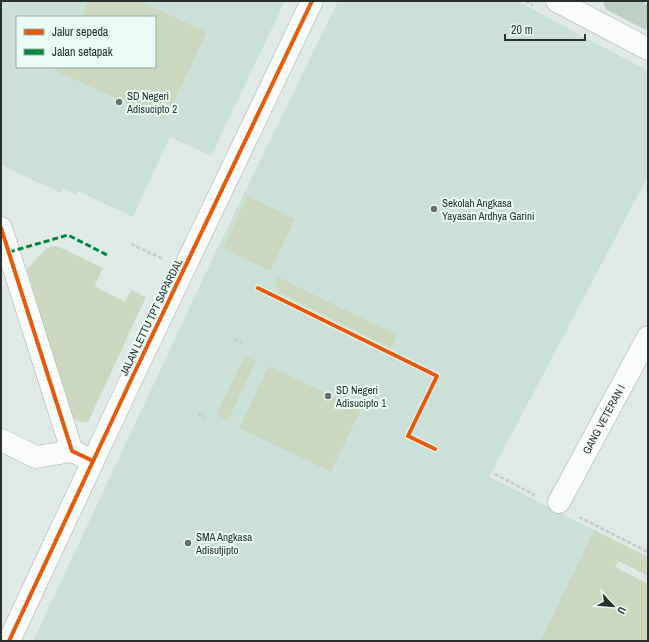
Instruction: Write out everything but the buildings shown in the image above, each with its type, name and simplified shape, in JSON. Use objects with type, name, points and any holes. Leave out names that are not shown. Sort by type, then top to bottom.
[{"type":"highway","points":[[615,1],[648,18]]},
{"type":"street","name":"JALAN LETTU TPT SAPARDAL","points":[[9,641],[312,1]]},
{"type":"street","points":[[557,1],[648,49]]},
{"type":"street","points":[[1,228],[72,451]]},
{"type":"street","name":"GANG VETERAN I","points":[[559,502],[648,337]]},
{"type":"street","points":[[1,440],[36,457],[72,451],[93,461]]},
{"type":"path","points":[[131,244],[167,260]]},
{"type":"path","points":[[234,339],[243,343]]},
{"type":"path","points":[[198,414],[205,417]]},
{"type":"shaded area","name":"SD Negeri Adisucipto 2","points":[[1,1],[285,1],[211,156],[170,137],[133,217],[78,191],[76,195],[63,188],[61,193],[1,165]]},
{"type":"shaded area","points":[[338,1],[517,1],[648,71],[648,176],[489,477],[594,530],[540,641],[33,641],[218,247]]},
{"type":"green space","points":[[88,1],[139,1],[207,32],[165,120],[55,71],[56,68],[156,68],[156,16],[81,16]]},
{"type":"green space","points":[[248,196],[295,219],[270,271],[223,248]]},
{"type":"green space","points":[[57,246],[103,268],[95,285],[96,287],[125,302],[131,290],[146,297],[88,422],[81,422],[73,418],[62,391],[27,269],[47,248]]},
{"type":"green space","points":[[278,277],[397,335],[391,348],[278,292],[280,289],[274,285]]},
{"type":"green space","points":[[245,356],[256,361],[228,420],[216,415]]},
{"type":"green space","points":[[269,366],[361,410],[331,472],[239,428]]},
{"type":"green space","points":[[594,530],[648,557],[648,576],[618,561],[615,567],[648,584],[648,641],[540,641]]},
{"type":"marked path","points":[[9,252],[68,235],[107,255]]},
{"type":"cycle path","points":[[9,641],[130,382],[312,1]]},
{"type":"cycle path","points":[[1,228],[72,451],[93,461]]},
{"type":"cycle path","points":[[258,288],[437,376],[408,436],[435,449]]},
{"type":"place","name":"SD Negeri Adisucipto 2","points":[[119,102]]},
{"type":"place","name":"Sekolah Angkasa Yayasan Ardhya Garini","points":[[434,209]]},
{"type":"place","name":"SD Negeri Adisucipto 1","points":[[328,396]]},
{"type":"place","name":"SMA Angkasa Adisutjipto","points":[[188,543]]}]
